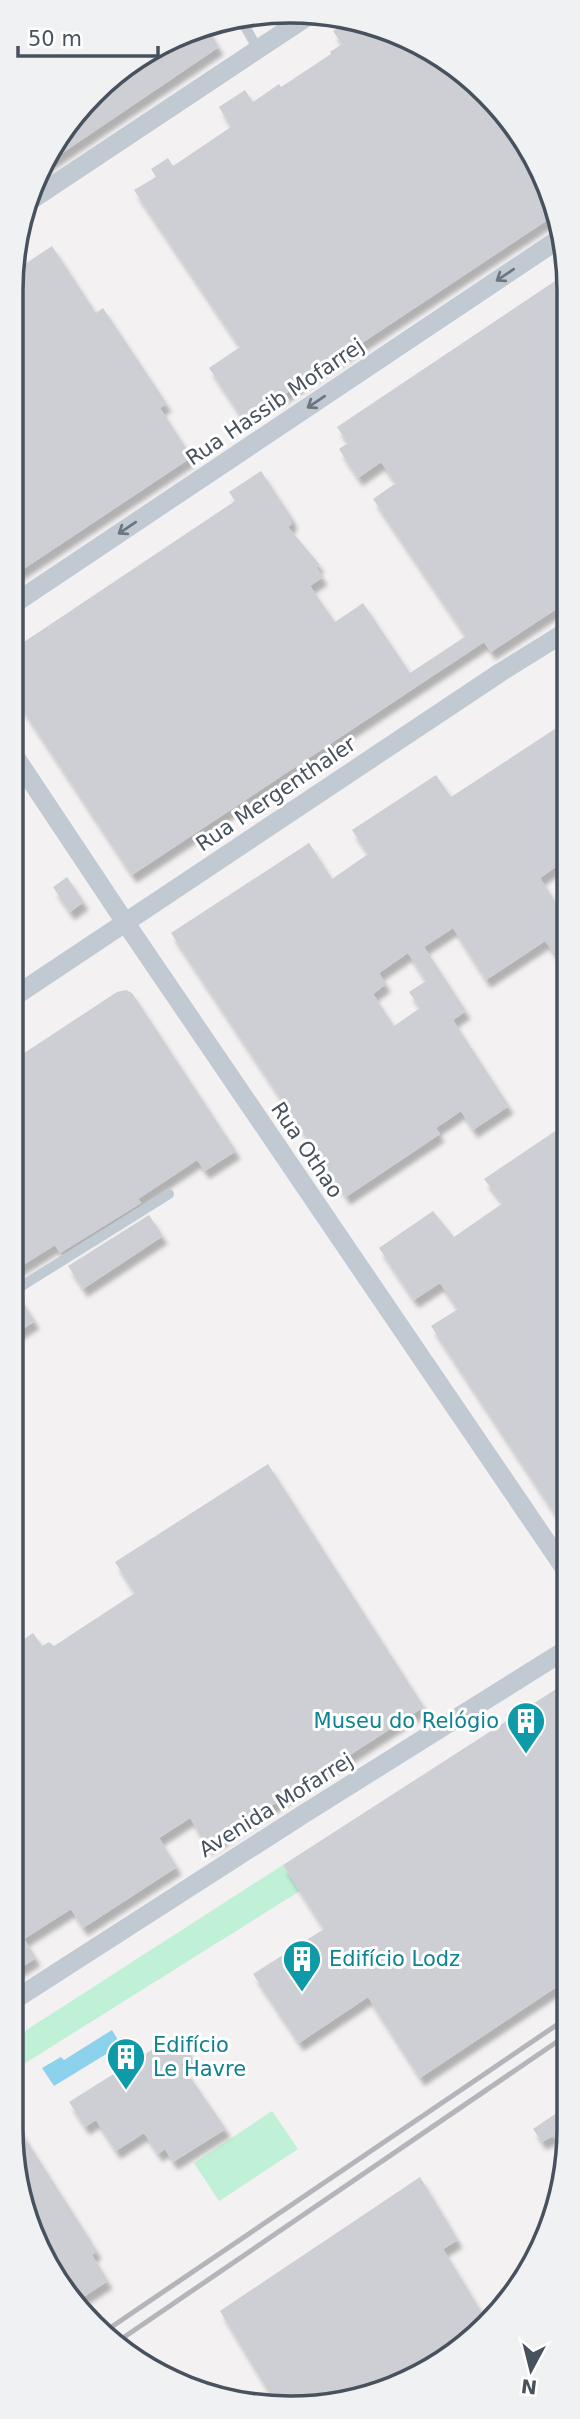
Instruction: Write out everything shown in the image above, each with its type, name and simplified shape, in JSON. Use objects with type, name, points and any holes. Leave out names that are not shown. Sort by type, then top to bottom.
[{"type":"street","points":[[41,193],[297,23]]},
{"type":"street","name":"Rua Hassib Mofarrej","points":[[23,598],[553,243]]},
{"type":"street","name":"Rua Mergenthaler","points":[[23,991],[557,637]]},
{"type":"street","name":"Rua Othao","points":[[23,769],[557,1557]]},
{"type":"street","name":"Avenida Mofarrej","points":[[23,1994],[557,1655]]},
{"type":"lane","points":[[245,27],[258,49]]},
{"type":"lane","points":[[23,1285],[169,1194]]},
{"type":"green space","points":[[283,1865],[300,1891],[23,2064],[23,2032]]},
{"type":"green space","points":[[272,2111],[298,2149],[219,2201],[194,2163]]},
{"type":"water","points":[[112,2030],[121,2045],[54,2086],[42,2068],[61,2057],[64,2060]]},
{"type":"building","points":[[342,28],[392,43],[424,59],[466,89],[502,127],[521,156],[537,188],[548,220],[276,400],[274,396],[242,417],[209,368],[240,347],[134,190],[156,177],[151,169],[168,158],[173,166],[231,127],[219,107],[245,90],[253,102],[331,54],[330,52],[342,44],[333,31]]},
{"type":"building","points":[[211,35],[219,47],[60,155],[89,114],[127,78],[172,50],[204,37]]},
{"type":"building","points":[[52,246],[96,313],[103,308],[167,404],[160,408],[192,457],[23,569],[23,273],[24,265]]},
{"type":"building","points":[[557,280],[557,609],[491,652],[484,642],[132,875],[23,710],[23,643],[235,501],[229,492],[261,471],[292,518],[292,524],[288,527],[320,565],[316,567],[323,577],[310,586],[335,622],[363,603],[410,673],[466,636],[373,499],[396,483],[381,462],[358,478],[339,449],[348,443],[337,427]]},
{"type":"building","points":[[557,728],[557,866],[540,878],[557,904],[557,951],[554,953],[545,941],[486,980],[453,928],[424,947],[466,1011],[453,1020],[509,1106],[473,1130],[461,1111],[436,1128],[440,1134],[346,1197],[171,933],[309,843],[332,879],[368,854],[352,830],[436,775],[451,797]],"holes":[[[408,953],[426,981],[409,992],[420,1008],[394,1026],[373,994],[386,984],[379,973]]]},
{"type":"building","points":[[67,877],[84,902],[70,912],[53,887]]},
{"type":"building","points":[[126,990],[132,993],[236,1151],[205,1171],[197,1160],[138,1199],[141,1203],[60,1253],[55,1245],[23,1265],[23,1054],[117,992]]},
{"type":"building","points":[[557,1130],[557,1517],[431,1326],[458,1309],[440,1283],[414,1300],[379,1248],[433,1211],[454,1237],[503,1203],[484,1179]]},
{"type":"building","points":[[149,1215],[163,1236],[83,1289],[68,1266]]},
{"type":"building","points":[[23,1303],[35,1321],[23,1329]]},
{"type":"building","points":[[268,1464],[424,1707],[208,1847],[190,1818],[159,1838],[177,1867],[83,1928],[71,1909],[24,1939],[36,1958],[23,1966],[23,1640],[33,1633],[42,1646],[49,1642],[54,1646],[135,1593],[115,1562]]},
{"type":"building","points":[[557,1688],[557,1987],[420,2078],[368,1997],[299,2043],[253,1974],[324,1929],[283,1865]]},
{"type":"building","points":[[177,2034],[192,2057],[181,2064],[226,2129],[173,2162],[165,2149],[158,2154],[144,2133],[116,2151],[96,2120],[85,2127],[69,2102]]},
{"type":"building","points":[[557,2113],[557,2142],[553,2136],[542,2142],[533,2129]]},
{"type":"building","points":[[23,2135],[97,2251],[92,2255],[108,2281],[83,2297],[59,2263],[43,2231],[32,2198],[25,2164]]},
{"type":"building","points":[[420,2177],[458,2240],[443,2249],[483,2314],[453,2341],[392,2376],[325,2394],[273,2396],[220,2311]]},
{"type":"railway","points":[[111,2327],[557,2025]]},
{"type":"railway","points":[[123,2338],[557,2042]]},
{"type":"place","name":"Museu do Relógio","points":[[526,1755]]},
{"type":"place","name":"Edifício Lodz","points":[[302,1993]]},
{"type":"place","name":"Edifício Le Havre","points":[[126,2091]]}]
